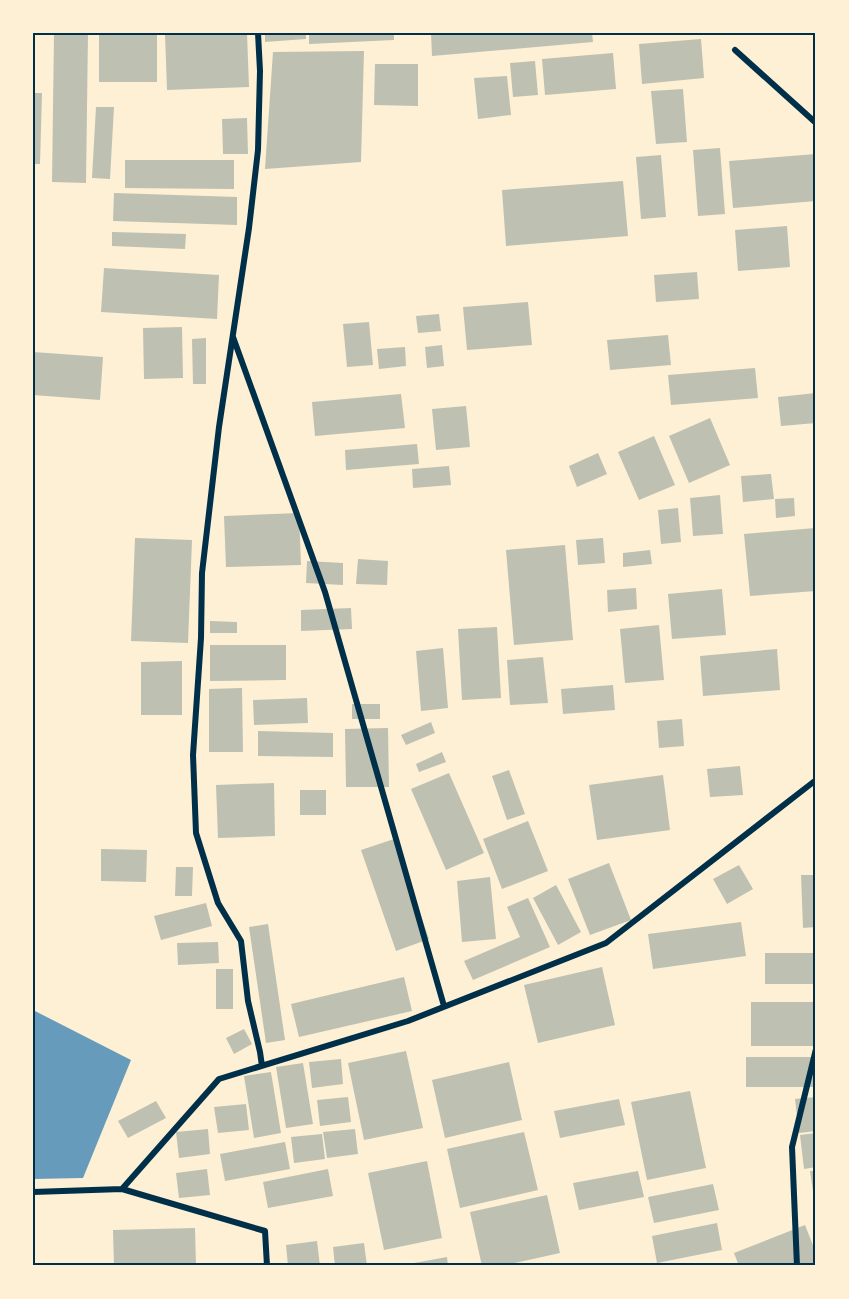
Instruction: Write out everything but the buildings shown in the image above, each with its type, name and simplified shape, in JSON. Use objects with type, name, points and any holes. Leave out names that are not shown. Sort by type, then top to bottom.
[{"type":"street","points":[[258,33],[260,71],[258,150],[249,228],[219,427],[202,573],[201,638],[193,755],[196,833],[218,903],[241,941],[248,1001],[262,1066]]},
{"type":"street","points":[[735,50],[816,123]]},
{"type":"street","points":[[233,337],[325,592],[444,1006]]},
{"type":"street","points":[[122,1189],[219,1079],[408,1021],[606,943],[816,780]]},
{"type":"street","points":[[797,1266],[792,1147],[816,1048]]},
{"type":"street","points":[[33,1192],[122,1189],[265,1231],[267,1266]]},
{"type":"water","points":[[33,1010],[131,1060],[83,1178],[33,1179]]}]
